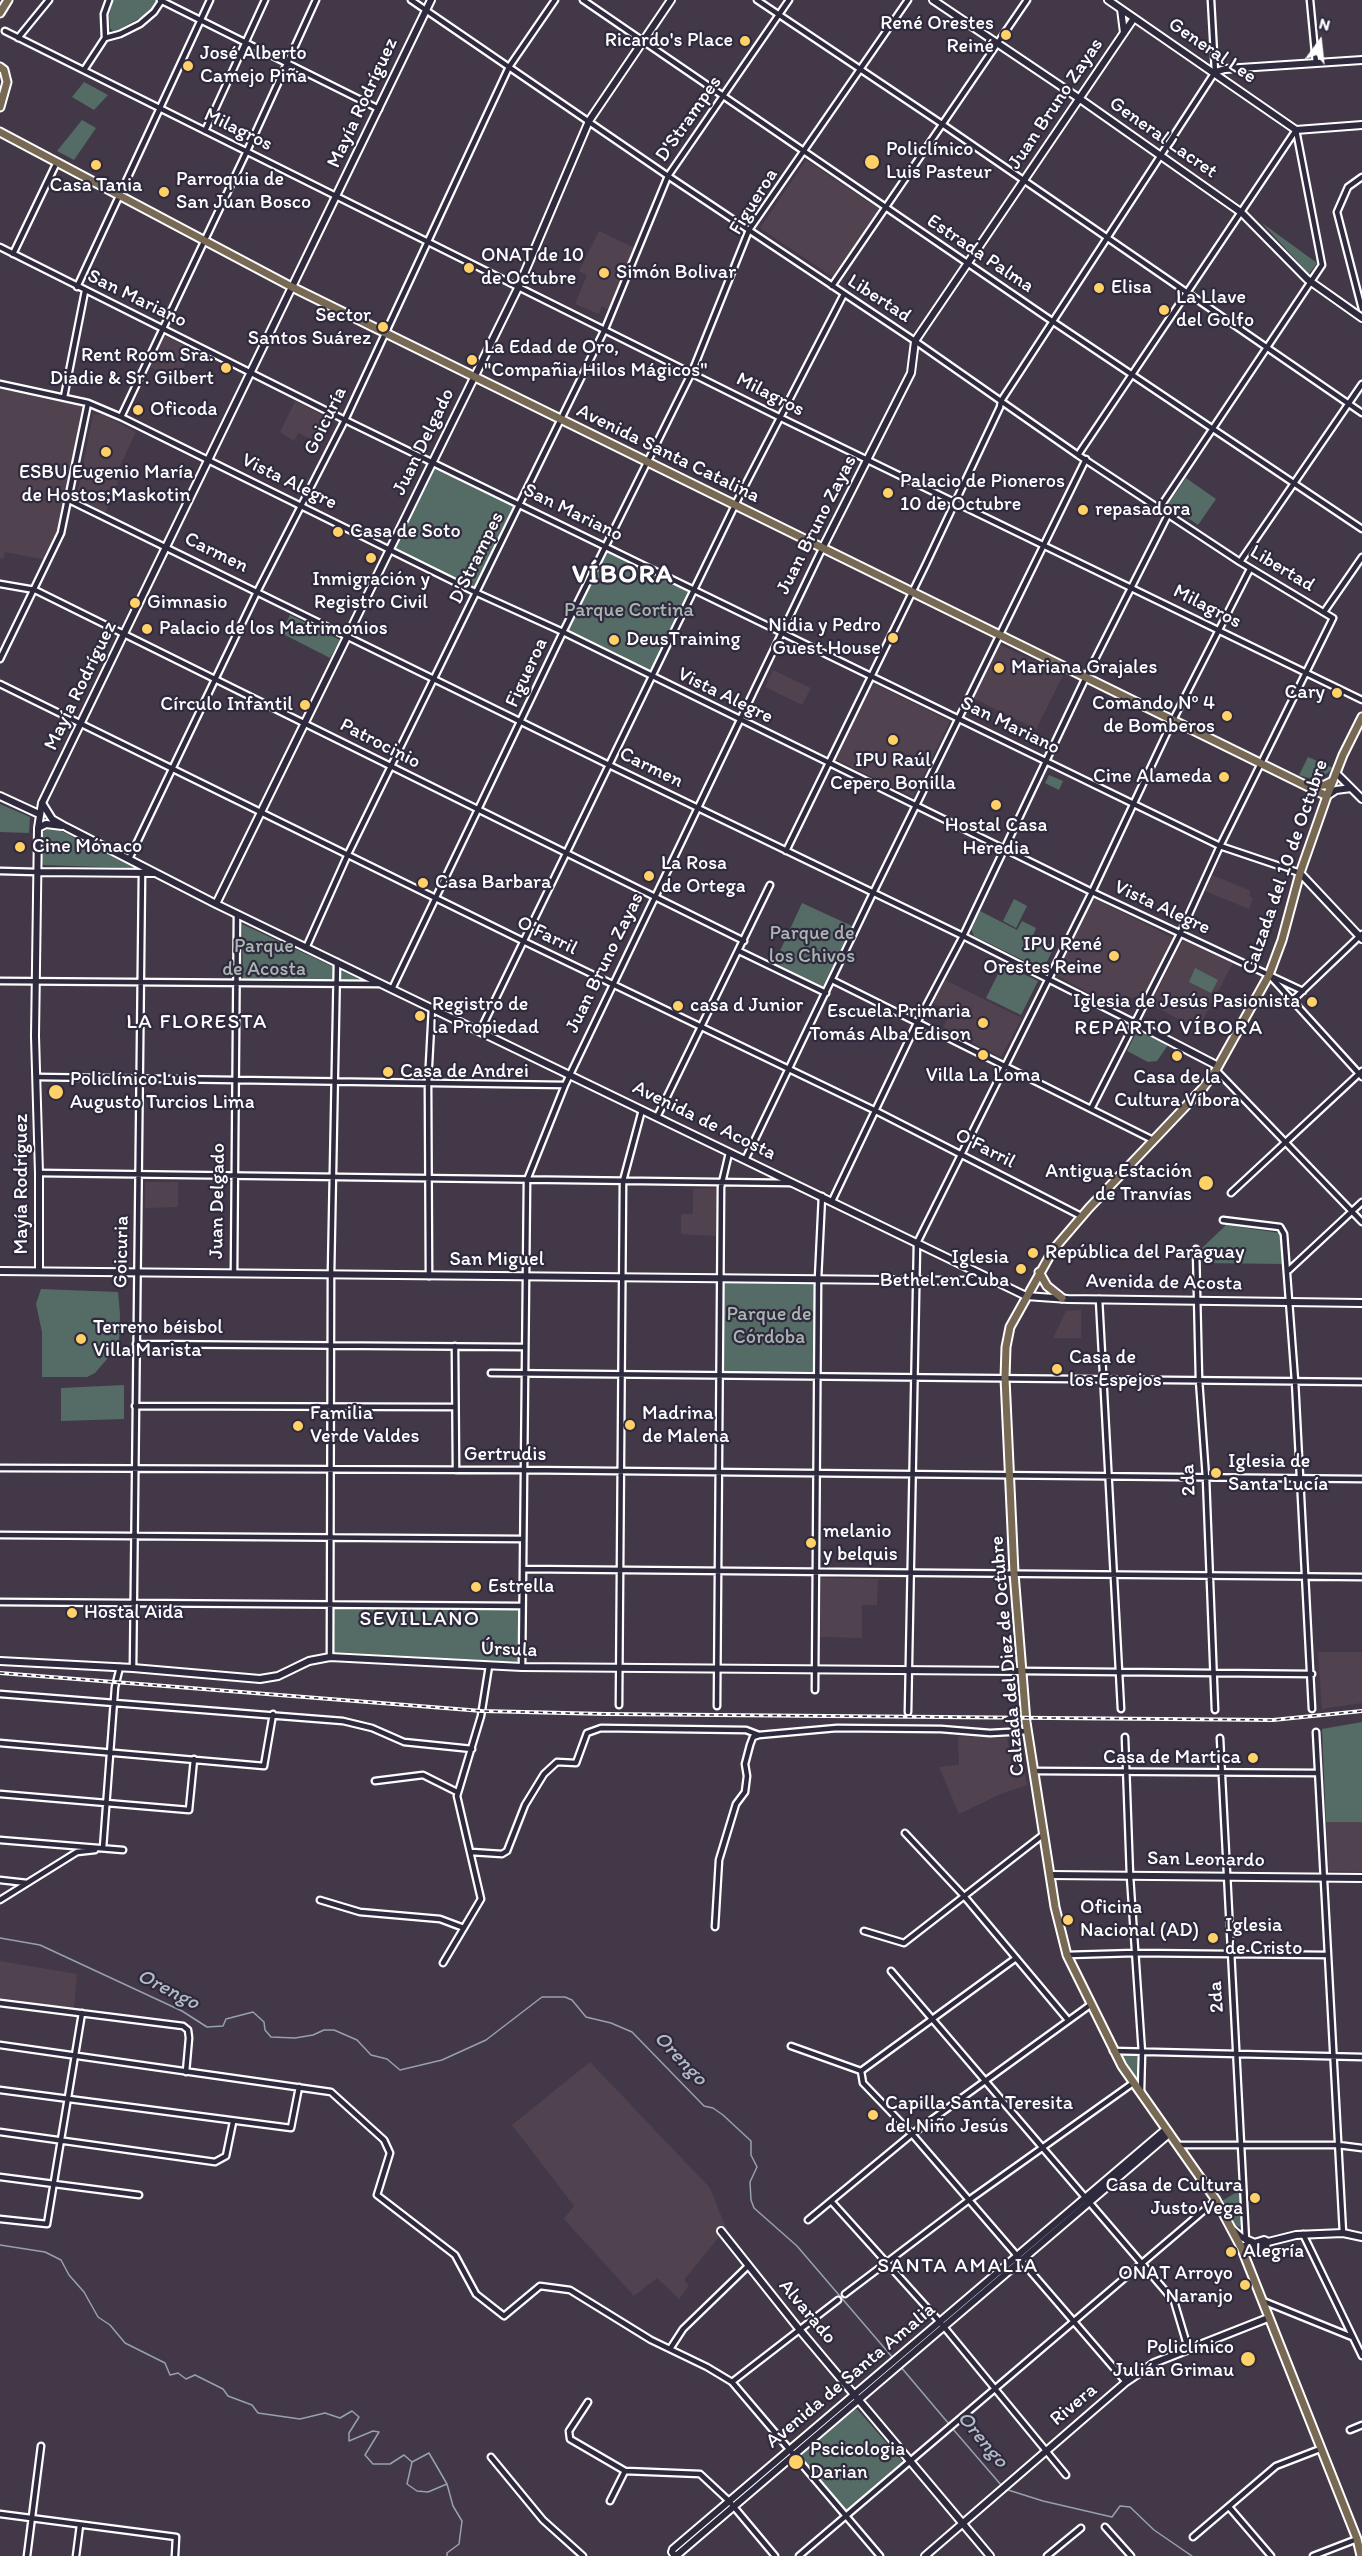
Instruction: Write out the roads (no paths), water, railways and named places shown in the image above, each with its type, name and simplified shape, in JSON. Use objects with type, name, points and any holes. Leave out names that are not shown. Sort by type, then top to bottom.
[{"type":"main road","points":[[0,13],[8,0]]},
{"type":"main road","points":[[0,68],[7,84],[0,107]]},
{"type":"main road","name":"Avenida Santa Catalina","points":[[0,132],[292,287],[1327,796]]},
{"type":"main road","name":"Calzada del 10 de Octubre","points":[[1153,1140],[1197,1094],[1217,1068],[1269,975],[1282,940],[1300,873],[1327,796],[1362,717]]},
{"type":"main road","points":[[1304,786],[1321,786],[1333,781]]},
{"type":"main road","points":[[1026,1296],[1053,1250],[1081,1216],[1153,1140]]},
{"type":"main road","points":[[1039,1272],[1047,1286],[1062,1298]]},
{"type":"main road","name":"Calzada del Diez de Octubre","points":[[1026,1296],[1010,1327],[1006,1347],[1005,1377],[1014,1573],[1027,1731],[1050,1875],[1067,1955],[1113,2051],[1216,2200],[1245,2247],[1248,2264],[1261,2300],[1357,2539],[1361,2556]]},
{"type":"street","points":[[18,38],[49,0]]},
{"type":"street","points":[[84,70],[105,38],[104,14],[109,0]]},
{"type":"street","points":[[105,38],[131,30],[150,17],[161,0],[379,109]]},
{"type":"street","points":[[77,287],[210,0]]},
{"type":"street","points":[[205,131],[265,0]]},
{"type":"street","points":[[121,417],[316,0]]},
{"type":"street","name":"Libertad","points":[[411,0],[668,176],[915,340],[1078,455],[1250,569],[1333,618],[1305,672]]},
{"type":"street","name":"Mayía Rodríguez","points":[[39,1270],[36,981],[38,828],[42,803],[431,0]]},
{"type":"street","name":"Goicuría","points":[[129,859],[257,592],[345,420],[509,67],[555,0]]},
{"type":"street","name":"Estrada Palma","points":[[583,0],[1132,376],[1362,529]]},
{"type":"street","name":"Juan Delgado","points":[[216,904],[518,288],[590,121],[670,0]]},
{"type":"street","points":[[756,0],[942,124],[1362,413]]},
{"type":"street","name":"D'Strampes","points":[[306,948],[348,854],[521,504],[604,329],[668,176],[789,0]]},
{"type":"street","name":"Figueroa","points":[[392,989],[563,632],[692,372],[750,230],[908,0]]},
{"type":"street","name":"General Lacret","points":[[933,0],[1080,99],[1242,213],[1311,282],[1361,316]]},
{"type":"street","points":[[832,286],[1027,0]]},
{"type":"street","name":"General Lee","points":[[1108,0],[1296,130]]},
{"type":"street","points":[[786,851],[956,501],[1000,407],[1000,401],[1215,72],[1211,0]]},
{"type":"street","points":[[1310,0],[1316,63]]},
{"type":"street","points":[[1122,9],[1124,33]]},
{"type":"street","name":"Juan Bruno Zayas","points":[[527,1180],[569,1074],[822,549],[911,373],[915,340],[1134,18]]},
{"type":"street","name":"Milagros","points":[[5,31],[779,417],[1045,546],[1133,586],[1362,700]]},
{"type":"street","points":[[1215,72],[1225,69],[1362,60]]},
{"type":"street","points":[[1296,130],[1362,125]]},
{"type":"street","points":[[1078,455],[1296,130]]},
{"type":"street","points":[[1159,509],[1322,265],[1296,130]]},
{"type":"street","points":[[13,255],[57,162]]},
{"type":"street","points":[[1362,177],[1348,187],[1337,212],[1362,309]]},
{"type":"street","name":"San Mariano","points":[[0,248],[345,420],[1220,846],[1300,873]]},
{"type":"street","points":[[64,398],[86,291]]},
{"type":"street","points":[[480,1031],[735,505],[844,294]]},
{"type":"street","name":"Vista Alegre","points":[[0,384],[88,403],[121,417],[1092,892],[1303,991]]},
{"type":"street","points":[[1240,562],[1362,384]]},
{"type":"street","points":[[0,659],[61,532],[88,403]]},
{"type":"street","points":[[745,1160],[873,892],[1086,459]]},
{"type":"street","name":"Carmen","points":[[69,500],[1048,978],[1217,1068]]},
{"type":"street","points":[[832,1201],[917,1023],[963,936],[1086,677],[1168,515]]},
{"type":"street","points":[[1324,612],[1362,557]]},
{"type":"street","points":[[908,1712],[917,1243],[1092,892],[1173,720],[1250,569]]},
{"type":"street","name":"Patrocinio","points":[[0,584],[35,590],[744,941]]},
{"type":"street","points":[[1091,1109],[1180,934],[1259,764],[1305,672]]},
{"type":"street","name":"O'Farril","points":[[0,684],[874,1110],[1081,1216]]},
{"type":"street","points":[[1336,773],[1362,799]]},
{"type":"street","points":[[1327,796],[1336,790],[1351,788]]},
{"type":"street","points":[[0,796],[39,814]]},
{"type":"street","name":"Avenida de Acosta","points":[[42,803],[52,819],[216,904],[1026,1296],[1362,1303]]},
{"type":"street","name":"Avenida de Acosta","points":[[38,828],[45,824],[66,827]]},
{"type":"street","points":[[0,871],[156,873]]},
{"type":"street","name":"Goicuria","points":[[133,1668],[142,872]]},
{"type":"street","points":[[1292,1001],[1361,936],[1300,873]]},
{"type":"street","points":[[657,1117],[770,885]]},
{"type":"street","name":"Juan Delgado","points":[[234,1273],[237,914]]},
{"type":"street","points":[[739,951],[826,993]]},
{"type":"street","points":[[330,1657],[331,1274],[337,962]]},
{"type":"street","points":[[1231,1193],[1361,1074],[1269,975]]},
{"type":"street","points":[[832,980],[1153,1140]]},
{"type":"street","points":[[0,981],[381,984]]},
{"type":"street","points":[[429,1276],[428,1083],[432,1008]]},
{"type":"street","points":[[1217,1068],[1362,1222]]},
{"type":"street","points":[[37,1077],[565,1085]]},
{"type":"street","points":[[619,1705],[623,1180],[642,1110]]},
{"type":"street","points":[[717,1706],[721,1182],[729,1153]]},
{"type":"street","points":[[39,1173],[795,1184]]},
{"type":"street","points":[[522,1667],[527,1180]]},
{"type":"street","points":[[814,1690],[818,1279],[822,1196]]},
{"type":"street","points":[[1289,1270],[1362,1203]]},
{"type":"street","points":[[1223,1220],[1280,1227],[1284,1234],[1289,1270],[1312,1674],[1312,1709]]},
{"type":"street","name":"2da","points":[[1196,1249],[1199,1380],[1206,1478],[1215,1710]]},
{"type":"street","name":"San Miguel","points":[[0,1270],[995,1281]]},
{"type":"street","points":[[1099,1299],[1121,1709]]},
{"type":"street","points":[[136,1344],[524,1347]]},
{"type":"street","points":[[455,1346],[456,1470]]},
{"type":"street","points":[[491,1373],[1362,1382]]},
{"type":"street","points":[[135,1406],[455,1407]]},
{"type":"street","name":"Gertrudis","points":[[0,1468],[523,1470],[1362,1479]]},
{"type":"street","points":[[0,1535],[523,1539]]},
{"type":"street","points":[[523,1569],[1362,1577]]},
{"type":"street","points":[[0,1602],[522,1606]]},
{"type":"street","name":"Úrsula","points":[[0,1661],[120,1667],[260,1679],[278,1676],[309,1661],[330,1657],[489,1666],[620,1669],[1022,1671]]},
{"type":"street","points":[[443,1964],[481,1899],[458,1792],[481,1716],[489,1666]]},
{"type":"street","points":[[104,1848],[114,1703],[120,1667]]},
{"type":"street","points":[[1022,1671],[1215,1675],[1312,1674]]},
{"type":"street","points":[[0,1694],[343,1721],[372,1728],[404,1742],[472,1749]]},
{"type":"street","points":[[0,1743],[266,1764],[273,1714]]},
{"type":"street","points":[[471,1852],[502,1854],[507,1851],[525,1805],[544,1774],[557,1762],[576,1763],[587,1733],[601,1728],[746,1730],[759,1735]]},
{"type":"street","points":[[715,1927],[719,1860],[736,1804],[747,1786],[745,1764],[753,1737],[837,1728],[941,1729],[990,1733],[1027,1731]]},
{"type":"street","points":[[1316,1732],[1343,2233]]},
{"type":"street","points":[[1125,1737],[1130,1876],[1142,2054],[1141,2094]]},
{"type":"street","name":"2da","points":[[1220,1738],[1230,1954],[1243,2145],[1245,2247]]},
{"type":"street","points":[[0,1794],[189,1810],[194,1759]]},
{"type":"street","points":[[1033,1771],[1317,1773]]},
{"type":"street","points":[[375,1781],[423,1775],[458,1792]]},
{"type":"street","points":[[905,1833],[964,1896],[1068,2020]]},
{"type":"street","points":[[864,1931],[904,1943],[1044,1834]]},
{"type":"street","points":[[0,1840],[123,1850]]},
{"type":"street","points":[[0,1900],[77,1852],[104,1848]]},
{"type":"street","name":"San Leonardo","points":[[1050,1875],[1362,1878]]},
{"type":"street","points":[[0,1880],[27,1883]]},
{"type":"street","points":[[320,1900],[360,1912],[440,1919],[464,1928]]},
{"type":"street","points":[[1067,1955],[1135,1953],[1327,1955]]},
{"type":"street","points":[[861,2071],[1016,1958]]},
{"type":"street","points":[[891,1971],[987,2080],[1042,2148],[1174,2301],[1188,2348]]},
{"type":"street","points":[[0,2003],[183,2026],[188,2030],[190,2047],[186,2072]]},
{"type":"street","points":[[808,2220],[912,2134],[1090,2005]]},
{"type":"street","points":[[0,2219],[47,2224],[63,2141],[82,2013]]},
{"type":"street","points":[[0,2045],[331,2092],[384,2140],[390,2153],[377,2194],[455,2255],[476,2294],[504,2316],[540,2286],[570,2290],[670,2349],[732,2382],[880,2556]]},
{"type":"street","points":[[791,2046],[861,2071]]},
{"type":"street","points":[[1113,2051],[1142,2054],[1362,2058]]},
{"type":"street","points":[[861,2071],[863,2083],[912,2134],[1126,2382]]},
{"type":"street","points":[[845,2294],[969,2200],[1133,2083]]},
{"type":"street","points":[[0,2090],[291,2128],[299,2087]]},
{"type":"street","points":[[0,2132],[216,2162],[226,2157],[233,2121]]},
{"type":"street","name":"Avenida de Santa Amalia","points":[[792,2452],[734,2507],[675,2556],[673,2549],[857,2397],[890,2364],[902,2359],[943,2325],[1167,2131]]},
{"type":"street","points":[[1178,2145],[1338,2145],[1362,2148]]},
{"type":"street","points":[[0,2177],[139,2195]]},
{"type":"street","points":[[799,2556],[1216,2200]]},
{"type":"street","points":[[831,2201],[943,2325],[1066,2475]]},
{"type":"street","name":"Alvarado","points":[[721,2231],[799,2329],[990,2556]]},
{"type":"street","points":[[1245,2247],[1266,2245],[1268,2242],[1303,2234],[1343,2233],[1362,2237]]},
{"type":"street","points":[[1303,2234],[1362,2356]]},
{"type":"street","points":[[1245,2247],[1264,2240],[1268,2242]]},
{"type":"street","points":[[670,2349],[683,2329],[748,2266]]},
{"type":"street","points":[[732,2382],[838,2300]]},
{"type":"street","points":[[1261,2300],[1352,2337]]},
{"type":"street","name":"Rivera","points":[[925,2556],[1126,2382],[1154,2363],[1268,2318]]},
{"type":"street","name":"Avenida de Santa Amalia","points":[[857,2397],[895,2370],[902,2359]]},
{"type":"street","points":[[588,2402],[569,2431],[570,2439],[625,2471],[696,2473],[704,2476],[729,2501],[776,2556]]},
{"type":"street","points":[[1350,2430],[1362,2425]]},
{"type":"street","points":[[27,2556],[41,2446]]},
{"type":"street","points":[[1193,2537],[1282,2462],[1320,2449]]},
{"type":"street","points":[[490,2457],[543,2520],[583,2556]]},
{"type":"street","points":[[610,2501],[625,2471]]},
{"type":"street","points":[[1228,2507],[1271,2556]]},
{"type":"street","points":[[0,2514],[176,2538],[175,2556]]},
{"type":"street","points":[[76,2556],[80,2525]]},
{"type":"street","points":[[1105,2527],[1131,2556]]},
{"type":"street","points":[[1047,2556],[1081,2528]]},
{"type":"street","points":[[1313,2556],[1357,2539]]},
{"type":"waterway","name":"Orengo","points":[[0,1938],[40,1945],[182,2011],[207,2027],[223,2026],[226,2019],[253,2012],[264,2022],[265,2030],[271,2037],[295,2038],[313,2035],[324,2030],[334,2030],[357,2040],[371,2055],[387,2059],[400,2070],[442,2060],[486,2040],[542,1997],[565,1997],[572,2000],[586,2017],[611,2023],[632,2032],[704,2106],[713,2108],[723,2115],[751,2141],[751,2155],[757,2167],[750,2182],[754,2208],[797,2246],[893,2358]]},
{"type":"waterway","points":[[0,2245],[45,2252],[61,2260],[69,2275],[84,2292],[98,2317],[110,2325],[125,2343],[165,2363],[170,2375],[178,2373],[186,2379],[195,2375],[223,2389],[228,2396],[252,2405],[258,2413],[300,2419],[325,2413],[340,2418],[352,2411],[359,2417],[349,2433],[349,2441],[373,2431],[379,2432],[365,2455],[373,2464],[390,2464],[404,2455],[412,2462],[407,2484],[417,2491],[428,2492],[447,2484]]},
{"type":"waterway","name":"Orengo","points":[[900,2366],[949,2424]]},
{"type":"waterway","name":"Orengo","points":[[952,2428],[1002,2486]]},
{"type":"waterway","points":[[412,2462],[429,2453],[447,2484],[453,2506],[462,2521],[459,2544],[447,2553],[447,2556]]},
{"type":"waterway","name":"Orengo","points":[[1005,2489],[1043,2501],[1112,2517],[1120,2506],[1130,2507],[1154,2530],[1192,2556]]},
{"type":"railway","points":[[0,1673],[482,1711],[1273,1720],[1362,1711]]},
{"type":"place","name":"René Orestes Reiné","points":[[1006,35]]},
{"type":"place","name":"Ricardo's Place","points":[[745,41]]},
{"type":"place","name":"José Alberto Camejo Piña","points":[[188,66]]},
{"type":"place","name":"Policlínico Luis Pasteur","points":[[872,162]]},
{"type":"place","name":"Casa Tania","points":[[96,165]]},
{"type":"place","name":"Parroquia de San Juan Bosco","points":[[164,192]]},
{"type":"place","name":"ONAT de 10 de Octubre","points":[[469,268]]},
{"type":"place","name":"Simón Bolivar","points":[[604,273]]},
{"type":"place","name":"Elisa","points":[[1099,288]]},
{"type":"place","name":"La Llave del Golfo","points":[[1164,310]]},
{"type":"place","name":"Sector Santos Suárez","points":[[383,327]]},
{"type":"place","name":"La Edad de Oro, \"Compañia Hilos Mágicos\"","points":[[472,360]]},
{"type":"place","name":"Rent Room Sra. Diadie & Sr. Gilbert","points":[[226,368]]},
{"type":"place","name":"Oficoda","points":[[138,410]]},
{"type":"place","name":"ESBU Eugenio María de Hostos;Maskotin","points":[[106,452]]},
{"type":"place","name":"Palacio de Pioneros 10 de Octubre","points":[[888,493]]},
{"type":"place","name":"repasadora","points":[[1083,510]]},
{"type":"place","name":"Casa de Soto","points":[[338,532]]},
{"type":"place","name":"Inmigración y Registro Civil","points":[[371,558]]},
{"type":"place","name":"Gimnasio","points":[[135,603]]},
{"type":"place","name":"Palacio de los Matrimonios","points":[[147,629]]},
{"type":"place","name":"Nidia y Pedro Guest House","points":[[893,638]]},
{"type":"place","name":"DeusTraining","points":[[614,640]]},
{"type":"place","name":"Mariana Grajales","points":[[999,668]]},
{"type":"place","name":"Cary","points":[[1337,693]]},
{"type":"place","name":"Círculo Infantil","points":[[305,705]]},
{"type":"place","name":"Comando Nº 4 de Bomberos","points":[[1227,716]]},
{"type":"place","name":"IPU Raúl Cepero Bonilla","points":[[893,740]]},
{"type":"place","name":"Cine Alameda","points":[[1224,777]]},
{"type":"place","name":"Hostal Casa Heredia","points":[[996,805]]},
{"type":"place","name":"Cine Mónaco","points":[[20,847]]},
{"type":"place","name":"La Rosa de Ortega","points":[[649,876]]},
{"type":"place","name":"Casa Barbara","points":[[423,883]]},
{"type":"place","name":"IPU René Orestes Reine","points":[[1114,956]]},
{"type":"place","name":"Iglesia de Jesús Pasionista","points":[[1312,1002]]},
{"type":"place","name":"casa d Junior","points":[[678,1006]]},
{"type":"place","name":"Registro de la Propiedad","points":[[420,1016]]},
{"type":"place","name":"Escuela Primaria Tomás Alba Edison","points":[[983,1023]]},
{"type":"place","name":"Villa La Loma","points":[[983,1055]]},
{"type":"place","name":"Casa de la Cultura Víbora","points":[[1177,1056]]},
{"type":"place","name":"Casa de Andrei","points":[[388,1072]]},
{"type":"place","name":"Policlínico Luis Augusto Turcios Lima","points":[[56,1092]]},
{"type":"place","name":"Antigua Estación de Tranvías","points":[[1206,1183]]},
{"type":"place","name":"República del Paraguay","points":[[1033,1253]]},
{"type":"place","name":"Iglesia Bethel en Cuba","points":[[1021,1269]]},
{"type":"place","name":"Terreno béisbol Villa Marista","points":[[81,1339]]},
{"type":"place","name":"Casa de los Espejos","points":[[1057,1369]]},
{"type":"place","name":"Madrina de Malena","points":[[630,1425]]},
{"type":"place","name":"Familia Verde Valdes","points":[[298,1426]]},
{"type":"place","name":"Iglesia de Santa Lucía","points":[[1216,1473]]},
{"type":"place","name":"melanio y belquis","points":[[811,1543]]},
{"type":"place","name":"Estrella","points":[[476,1587]]},
{"type":"place","name":"Hostal Aida","points":[[72,1613]]},
{"type":"place","name":"Casa de Martica","points":[[1253,1758]]},
{"type":"place","name":"Oficina Nacional (AD)","points":[[1068,1920]]},
{"type":"place","name":"Iglesia de Cristo","points":[[1213,1938]]},
{"type":"place","name":"Capilla Santa Teresita del Niño Jesús","points":[[873,2115]]},
{"type":"place","name":"Casa de Cultura Justo Vega","points":[[1255,2198]]},
{"type":"place","name":"Alegría","points":[[1231,2252]]},
{"type":"place","name":"ONAT Arroyo Naranjo","points":[[1245,2285]]},
{"type":"place","name":"Policlínico Julián Grimau","points":[[1248,2359]]},
{"type":"place","name":"Pscicologia Darian","points":[[796,2462]]},
{"type":"district","name":"VÍBORA","points":[[623,575]]},
{"type":"district","name":"LA FLORESTA","points":[[197,1023]]},
{"type":"district","name":"REPARTO VÍBORA","points":[[1169,1029]]},
{"type":"district","name":"SEVILLANO","points":[[420,1620]]},
{"type":"district","name":"SANTA AMALIA","points":[[958,2267]]},
{"type":"park label","name":"Parque Cortina","points":[[629,611]]},
{"type":"park label","name":"Parque de los Chivos","points":[[812,946]]},
{"type":"park label","name":"Parque de Acosta","points":[[264,958]]},
{"type":"park label","name":"Parque de Córdoba","points":[[769,1326]]}]
